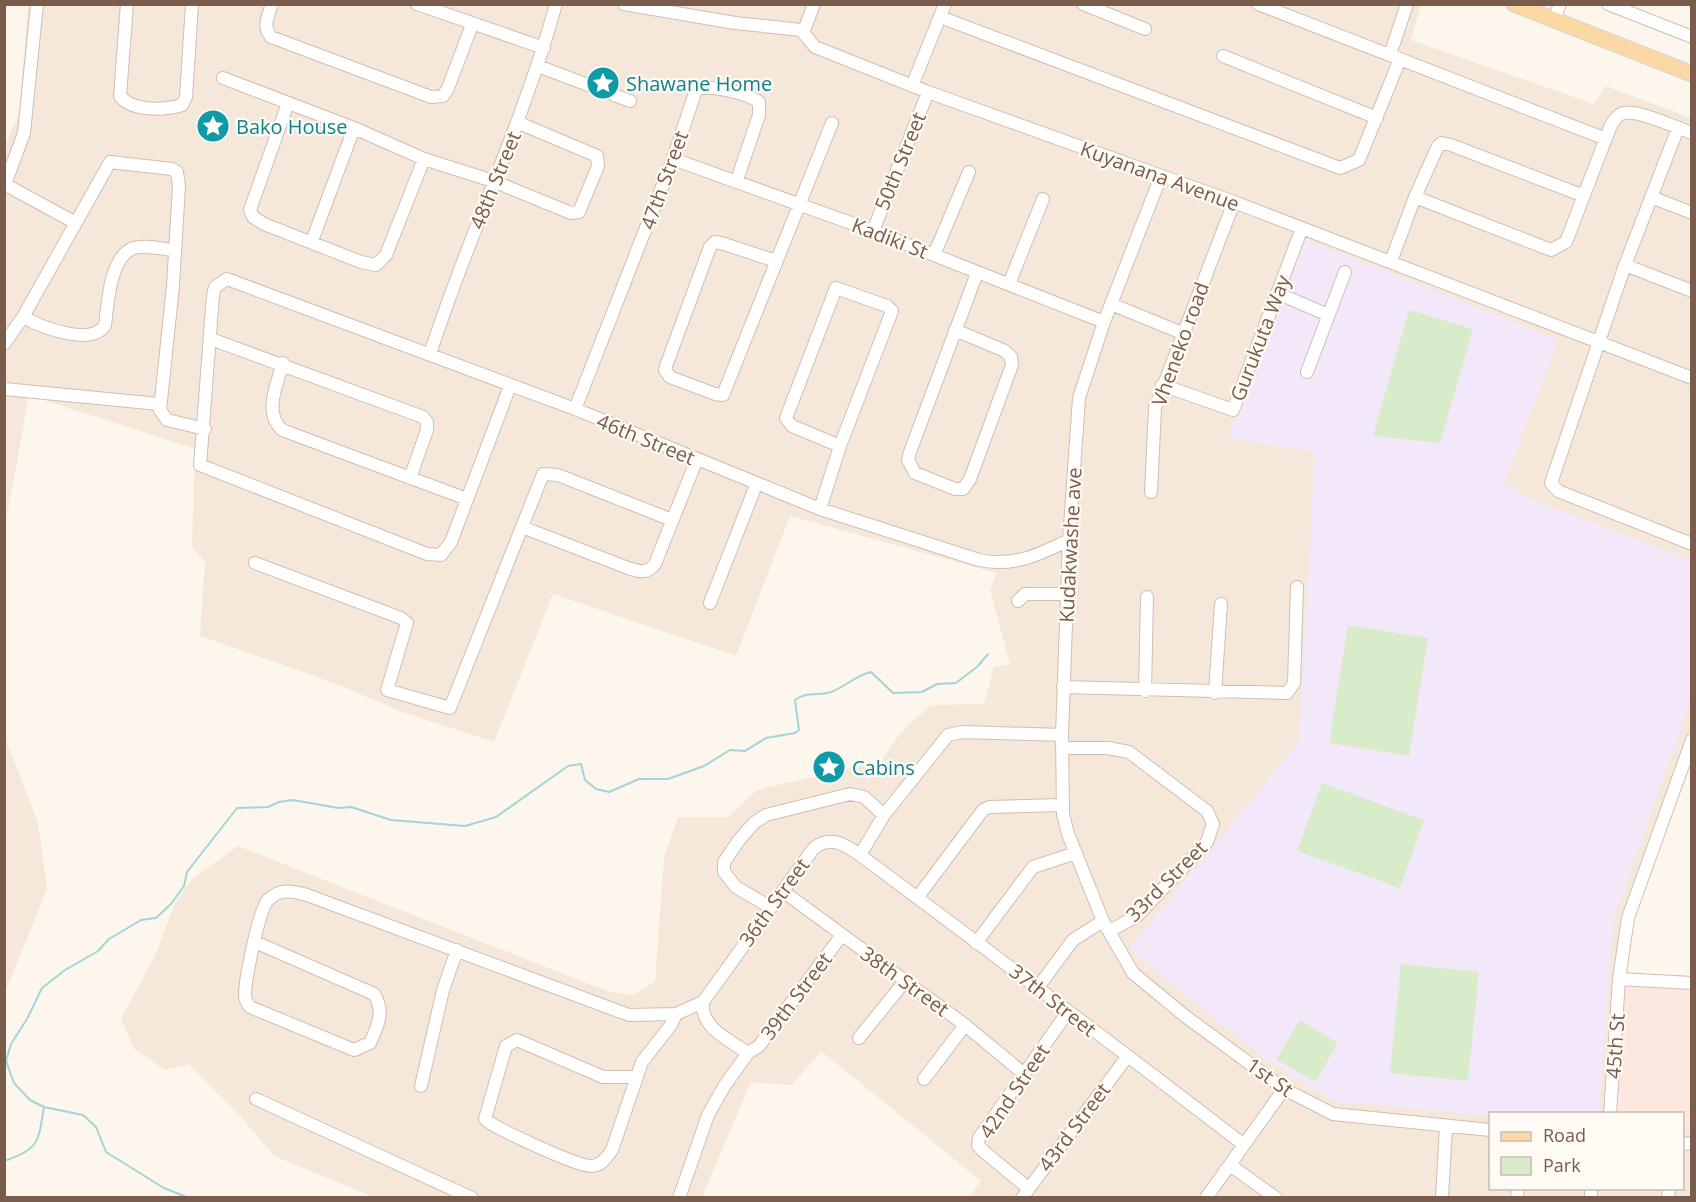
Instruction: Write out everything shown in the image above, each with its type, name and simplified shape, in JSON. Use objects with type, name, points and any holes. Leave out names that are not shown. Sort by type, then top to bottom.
[{"type":"main road","points":[[1514,4],[1692,74]]},
{"type":"street","points":[[37,4],[24,133],[5,186],[74,222]]},
{"type":"street","points":[[127,4],[120,96],[130,105],[171,108],[183,105],[186,97],[192,4]]},
{"type":"street","points":[[272,4],[266,23],[266,32],[271,37],[431,97],[443,96],[448,88],[472,25]]},
{"type":"street","points":[[417,4],[472,25],[544,48]]},
{"type":"street","name":"48th Street","points":[[430,354],[493,181],[519,123],[556,4]]},
{"type":"street","points":[[624,4],[735,23],[801,30],[805,28],[814,4]]},
{"type":"street","points":[[912,86],[945,4]]},
{"type":"street","points":[[1083,4],[1145,29]]},
{"type":"street","points":[[1258,4],[1606,139]]},
{"type":"street","points":[[940,17],[1340,168],[1359,160],[1377,118],[1395,57],[1407,4]]},
{"type":"street","points":[[1554,20],[1560,4]]},
{"type":"street","points":[[1608,4],[1692,37]]},
{"type":"street","name":"Kuyanana Avenue","points":[[801,30],[815,47],[912,86],[1234,202],[1692,378]]},
{"type":"street","points":[[1223,56],[1377,118]]},
{"type":"street","points":[[538,66],[630,101]]},
{"type":"street","points":[[223,78],[354,128],[424,159],[493,181],[574,213],[579,212],[600,161],[597,156],[519,123]]},
{"type":"street","name":"47th Street","points":[[575,410],[673,159],[696,90],[711,87],[754,98],[759,102],[759,115],[737,180]]},
{"type":"street","name":"50th Street","points":[[873,231],[928,92]]},
{"type":"street","points":[[288,103],[250,210],[257,222],[369,264],[381,262],[424,159]]},
{"type":"street","points":[[1415,197],[1551,250],[1566,242],[1611,125],[1622,113],[1637,114],[1692,133]]},
{"type":"street","points":[[776,261],[721,243],[710,247],[666,366],[665,370],[670,377],[723,395],[832,123]]},
{"type":"street","points":[[312,241],[354,128]]},
{"type":"street","points":[[1678,128],[1625,265],[1551,483],[1557,491],[1692,544]]},
{"type":"street","points":[[1391,261],[1415,197],[1438,146],[1446,143],[1584,196]]},
{"type":"street","name":"Kadiki St","points":[[673,159],[737,180],[873,231],[1104,322]]},
{"type":"street","points":[[4,344],[23,317],[74,222],[110,162],[171,169],[177,172],[179,178],[168,344],[159,404],[167,420],[205,429]]},
{"type":"street","points":[[934,255],[969,172]]},
{"type":"street","name":"Kudakwashe ave","points":[[1107,926],[1076,853],[1065,822],[1064,805],[1062,735],[1067,594],[1079,398],[1104,322],[1161,176]]},
{"type":"street","points":[[1651,197],[1692,213]]},
{"type":"street","points":[[1010,284],[1043,199]]},
{"type":"street","name":"Vheneko road","points":[[1151,492],[1153,420],[1162,385],[1234,202]]},
{"type":"street","name":"Gurukuta Way","points":[[1162,385],[1233,410],[1302,228]]},
{"type":"street","points":[[23,317],[42,326],[69,333],[101,332],[105,325],[116,270],[126,253],[132,249],[141,248],[174,250]]},
{"type":"street","points":[[1625,265],[1692,291]]},
{"type":"street","points":[[1307,372],[1345,272]]},
{"type":"street","points":[[956,330],[1005,351],[1011,357],[1012,365],[970,479],[963,489],[956,489],[915,472],[908,460],[977,273]]},
{"type":"street","name":"46th Street","points":[[211,339],[213,295],[216,287],[227,279],[575,410],[820,509],[997,563],[1038,555],[1069,540]]},
{"type":"street","points":[[820,509],[840,446],[892,311],[887,306],[836,288],[786,418],[788,424],[840,446]]},
{"type":"street","points":[[1277,293],[1328,315]]},
{"type":"street","points":[[1112,304],[1182,333]]},
{"type":"street","points":[[410,478],[427,430],[427,422],[423,417],[283,363],[211,339],[205,429],[200,465],[434,556],[441,555],[447,549],[510,386]]},
{"type":"street","points":[[283,363],[272,408],[272,416],[282,430],[467,499]]},
{"type":"street","points":[[4,389],[159,404]]},
{"type":"street","points":[[522,527],[644,572],[650,570],[656,564],[697,459]]},
{"type":"street","points":[[255,563],[401,618],[407,623],[387,690],[450,708],[543,474],[558,475],[672,520]]},
{"type":"street","points":[[710,603],[756,485]]},
{"type":"street","points":[[1064,687],[1215,693],[1287,693],[1292,689],[1297,587]]},
{"type":"street","points":[[1018,601],[1025,594],[1067,594]]},
{"type":"street","points":[[1144,691],[1147,597]]},
{"type":"street","points":[[1215,693],[1221,604]]},
{"type":"street","points":[[860,855],[884,815],[948,735],[963,732],[1062,735]]},
{"type":"street","name":"45th St","points":[[1610,1112],[1623,941],[1631,906],[1692,740]]},
{"type":"street","name":"33rd Street","points":[[1039,986],[1073,940],[1138,915],[1207,842],[1214,824],[1207,810],[1129,752],[1108,748],[1062,748]]},
{"type":"street","points":[[770,907],[736,887],[724,872],[724,862],[754,823],[766,815],[850,794],[864,797],[884,815]]},
{"type":"street","points":[[917,898],[983,810],[989,807],[1064,805]]},
{"type":"street","name":"36th Street","points":[[703,1002],[818,844],[837,842],[860,855]]},
{"type":"street","points":[[976,942],[1033,867],[1076,853]]},
{"type":"street","name":"37th Street","points":[[860,855],[1039,986],[1067,1013],[1244,1145]]},
{"type":"street","points":[[255,942],[374,994],[380,1003],[381,1014],[370,1043],[354,1050],[250,1007],[244,998],[246,978],[255,942],[265,905],[278,893],[289,890],[629,1015],[676,1014],[703,1002]]},
{"type":"street","name":"38th Street","points":[[784,892],[965,1025],[1023,1073]]},
{"type":"street","name":"1st St","points":[[1107,926],[1128,965],[1150,989],[1284,1089],[1333,1114],[1489,1130]]},
{"type":"street","name":"39th Street","points":[[703,1002],[702,1013],[711,1027],[748,1053],[759,1046],[842,935]]},
{"type":"street","points":[[422,1086],[443,990],[457,950]]},
{"type":"street","points":[[1619,979],[1692,983]]},
{"type":"street","points":[[860,1038],[905,981]]},
{"type":"street","name":"42nd Street","points":[[1025,1193],[978,1145],[979,1138],[1067,1013]]},
{"type":"street","points":[[635,1077],[603,1077],[517,1040],[506,1046],[485,1119],[569,1161],[593,1166],[605,1161],[612,1150],[642,1062],[671,1025],[676,1014]]},
{"type":"street","points":[[924,1079],[965,1025]]},
{"type":"street","points":[[679,1197],[708,1114],[748,1053]]},
{"type":"street","name":"43rd Street","points":[[1025,1193],[1128,1057]]},
{"type":"street","points":[[1206,1197],[1284,1089]]},
{"type":"street","points":[[256,1099],[472,1197]]},
{"type":"street","points":[[1442,1197],[1446,1126]]},
{"type":"street","points":[[1230,1165],[1276,1197]]},
{"type":"shaded area","points":[[28,5],[1421,5],[1411,40],[1594,104],[1606,86],[1691,118],[1691,746],[1627,915],[1609,1112],[1489,1112],[1489,1190],[1684,1190],[1684,1133],[1691,1131],[1691,1197],[969,1197],[981,1181],[821,1051],[792,1085],[751,1082],[702,1197],[373,1197],[274,1156],[241,1117],[189,1064],[165,1070],[134,1049],[121,1018],[154,958],[175,903],[192,879],[238,846],[607,991],[632,995],[655,982],[664,857],[678,817],[728,817],[757,790],[882,761],[900,733],[931,705],[984,704],[994,667],[1010,664],[990,590],[996,573],[790,516],[736,656],[553,594],[494,742],[402,712],[337,684],[200,636],[205,562],[192,547],[195,449],[29,395],[5,528],[4,146],[19,114]]},
{"type":"shaded area","points":[[1306,239],[1558,340],[1504,484],[1535,501],[1691,560],[1691,699],[1613,920],[1599,1112],[1489,1112],[1489,1116],[1334,1101],[1266,1060],[1129,949],[1299,742],[1315,452],[1228,438]]},
{"type":"shaded area","points":[[5,738],[38,822],[47,889],[5,993]]},
{"type":"shaded area","points":[[1618,986],[1691,987],[1691,1131],[1684,1133],[1684,1112],[1609,1112]]},
{"type":"green space","points":[[1409,310],[1473,329],[1440,443],[1373,436]]},
{"type":"green space","points":[[1348,625],[1428,638],[1409,756],[1329,743]]},
{"type":"green space","points":[[1322,783],[1424,820],[1400,888],[1297,851]]},
{"type":"green space","points":[[1401,964],[1479,972],[1468,1081],[1390,1073]]},
{"type":"green space","points":[[1300,1020],[1338,1043],[1315,1082],[1276,1059]]},
{"type":"waterway","points":[[189,1198],[164,1188],[106,1152],[96,1127],[83,1115],[44,1107],[30,1100],[14,1083],[6,1061],[11,1044],[27,1019],[42,988],[65,970],[98,951],[109,939],[141,920],[156,918],[171,904],[184,886],[187,872],[237,808],[268,807],[279,802],[293,800],[338,808],[351,807],[391,820],[465,826],[496,817],[568,766],[581,764],[585,780],[596,789],[609,792],[639,779],[668,779],[704,766],[730,750],[745,751],[766,738],[795,733],[799,730],[795,700],[803,696],[832,692],[871,672],[893,693],[922,692],[937,684],[956,683],[978,666],[988,654]]},
{"type":"waterway","points":[[4,1161],[25,1152],[35,1143],[44,1107]]},
{"type":"place","name":"Shawane Home","points":[[603,83]]},
{"type":"place","name":"Bako House","points":[[213,126]]},
{"type":"place","name":"Cabins","points":[[829,767]]}]
